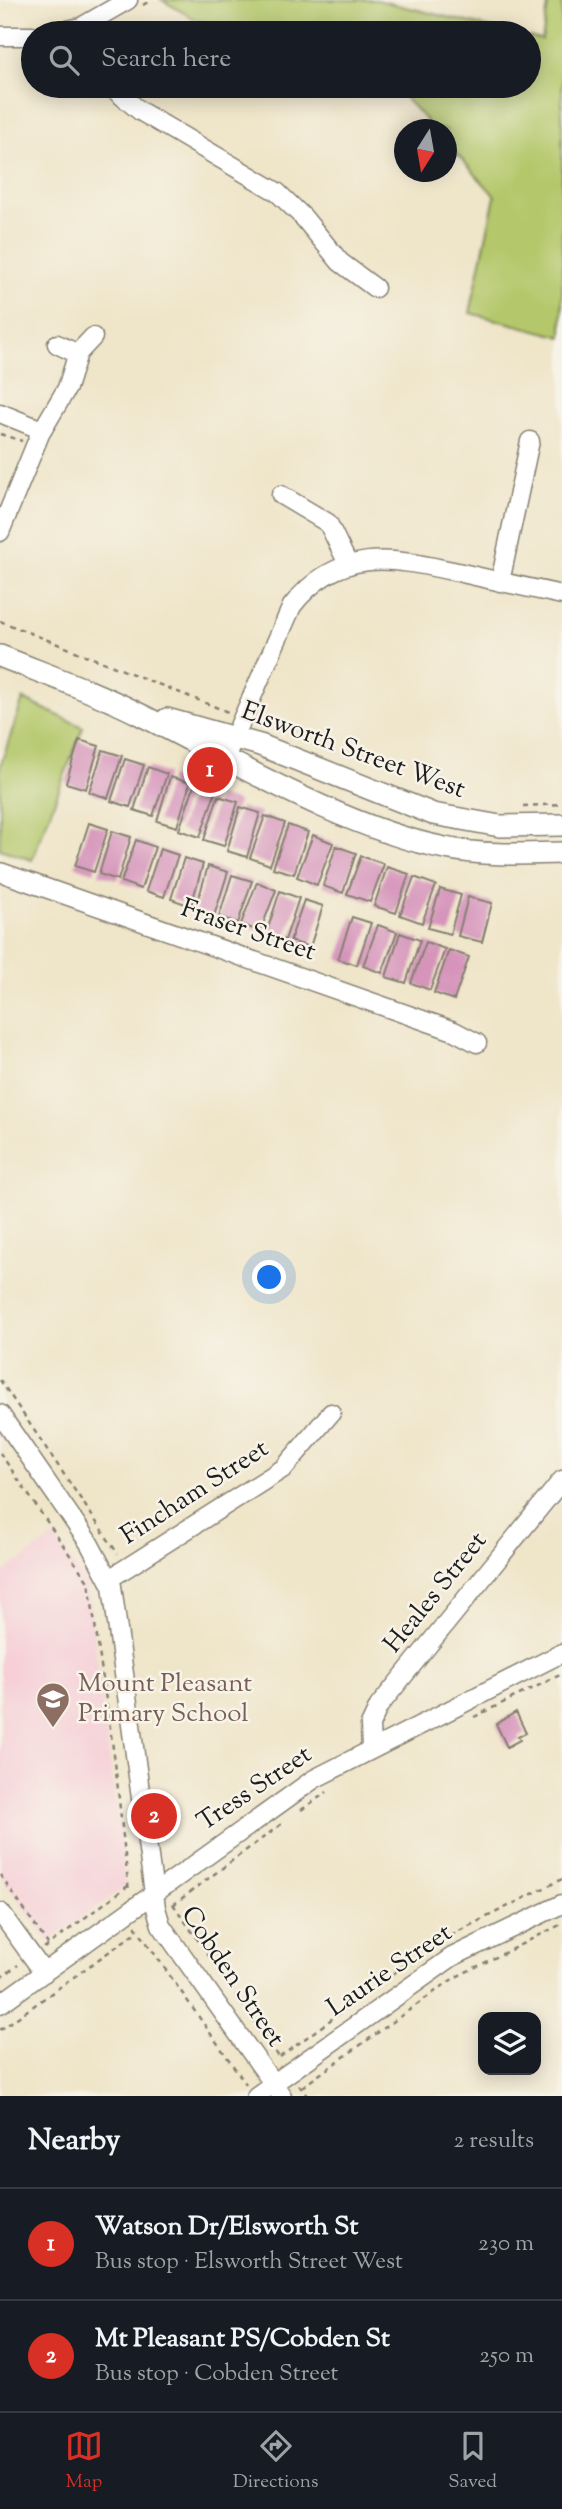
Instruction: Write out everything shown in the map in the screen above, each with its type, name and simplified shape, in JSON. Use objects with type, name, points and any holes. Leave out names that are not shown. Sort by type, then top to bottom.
[{"type":"street","points":[[94,21],[128,0]]},
{"type":"street","points":[[0,36],[21,36]]},
{"type":"street","points":[[124,98],[140,111],[277,192],[303,216],[340,262],[374,288]]},
{"type":"street","points":[[0,532],[42,430],[67,388],[78,354],[93,337]]},
{"type":"street","points":[[57,344],[78,354]]},
{"type":"street","points":[[0,413],[42,430]]},
{"type":"street","points":[[500,582],[530,441]]},
{"type":"street","points":[[281,495],[328,523],[348,564]]},
{"type":"street","points":[[225,758],[292,606],[323,576],[348,564],[368,560],[402,561],[562,595]]},
{"type":"street","name":"Elsworth Street West","points":[[0,656],[128,708],[225,758],[365,823],[425,844],[482,853],[562,853]]},
{"type":"street","name":"Elsworth Street West","points":[[128,708],[238,727],[433,814],[500,826],[562,825]]},
{"type":"street","name":"Fraser Street","points":[[0,872],[454,1031],[477,1043]]},
{"type":"street","name":"Cobden Street","points":[[0,1413],[89,1543],[109,1580],[159,1920],[168,1937],[278,2090]]},
{"type":"street","name":"Fincham Street","points":[[109,1580],[284,1468],[331,1413]]},
{"type":"street","name":"Heales Street","points":[[371,1748],[370,1725],[379,1706],[562,1480]]},
{"type":"street","name":"Tress Street","points":[[0,2004],[314,1779],[562,1653]]},
{"type":"street","name":"Laurie Street","points":[[252,2090],[278,2090],[290,2072],[452,1957],[562,1904]]},
{"type":"street","points":[[0,1912],[44,1973]]},
{"type":"path","points":[[0,434],[22,440]]},
{"type":"path","points":[[0,621],[238,727]]},
{"type":"path","points":[[519,807],[562,804]]},
{"type":"path","points":[[0,1453],[89,1584],[115,1762],[128,1886],[138,1931],[252,2090]]},
{"type":"path","points":[[307,2096],[172,1904],[331,1789]]},
{"type":"path","points":[[0,1875],[47,1946],[128,1886]]},
{"type":"path","points":[[301,2088],[454,1978],[562,1924]]},
{"type":"path","points":[[0,2030],[138,1931]]},
{"type":"shaded area","name":"Mount Pleasant Primary School","points":[[54,1537],[87,1584],[126,1886],[48,1942],[0,1874],[0,1574]]},
{"type":"green space","points":[[162,0],[377,0],[463,21],[200,21]]},
{"type":"green space","points":[[549,0],[562,0],[562,337],[470,313],[495,196],[457,154],[457,119],[425,119],[405,98],[541,98],[541,40]]},
{"type":"green space","points":[[23,699],[83,727],[32,860],[0,849],[0,767]]},
{"type":"building","points":[[79,740],[99,746],[86,789],[66,783]]},
{"type":"building","points":[[103,750],[122,756],[108,798],[89,792]]},
{"type":"building","points":[[125,759],[144,765],[130,807],[111,801]]},
{"type":"building","points":[[148,767],[167,774],[153,816],[134,810]]},
{"type":"building","points":[[170,777],[190,783],[177,827],[157,821]]},
{"type":"building","points":[[194,786],[215,793],[200,837],[179,830]]},
{"type":"building","points":[[218,796],[238,802],[224,846],[204,840]]},
{"type":"building","points":[[240,807],[260,813],[247,857],[227,851]]},
{"type":"building","points":[[265,816],[285,823],[270,865],[250,858]]},
{"type":"building","points":[[89,823],[108,829],[94,872],[75,866]]},
{"type":"building","points":[[288,825],[308,832],[294,874],[273,868]]},
{"type":"building","points":[[112,831],[131,837],[118,880],[99,874]]},
{"type":"building","points":[[313,835],[333,843],[317,885],[297,877]]},
{"type":"building","points":[[136,840],[155,847],[141,889],[121,882]]},
{"type":"building","points":[[336,846],[356,853],[343,893],[323,886]]},
{"type":"building","points":[[160,849],[178,855],[164,897],[146,891]]},
{"type":"building","points":[[361,856],[384,864],[370,902],[347,894]]},
{"type":"building","points":[[184,858],[203,864],[191,906],[171,899]]},
{"type":"building","points":[[208,866],[228,872],[214,916],[195,911]]},
{"type":"building","points":[[387,867],[409,874],[396,913],[374,906]]},
{"type":"building","points":[[232,875],[252,881],[238,923],[219,917]]},
{"type":"building","points":[[414,877],[436,885],[422,923],[400,915]]},
{"type":"building","points":[[257,882],[276,890],[260,932],[241,924]]},
{"type":"building","points":[[440,889],[461,895],[450,934],[428,928]]},
{"type":"building","points":[[280,891],[299,898],[285,940],[266,934]]},
{"type":"building","points":[[468,897],[492,903],[482,942],[458,936]]},
{"type":"building","points":[[304,900],[323,906],[310,947],[290,941]]},
{"type":"building","points":[[352,917],[371,923],[357,965],[338,959]]},
{"type":"building","points":[[378,925],[397,932],[382,973],[363,966]]},
{"type":"building","points":[[400,933],[420,940],[406,983],[386,977]]},
{"type":"building","points":[[426,942],[445,949],[430,990],[411,983]]},
{"type":"building","points":[[449,950],[469,957],[454,1000],[434,993]]},
{"type":"building","points":[[516,1712],[526,1733],[507,1747],[496,1724]]},
{"type":"place","name":"Watson Dr/Elsworth St","points":[[210,770]]},
{"type":"place","name":"Mount Pleasant Primary School","points":[[53,1729]]},
{"type":"place","name":"Mt Pleasant PS/Cobden St","points":[[154,1816]]}]
